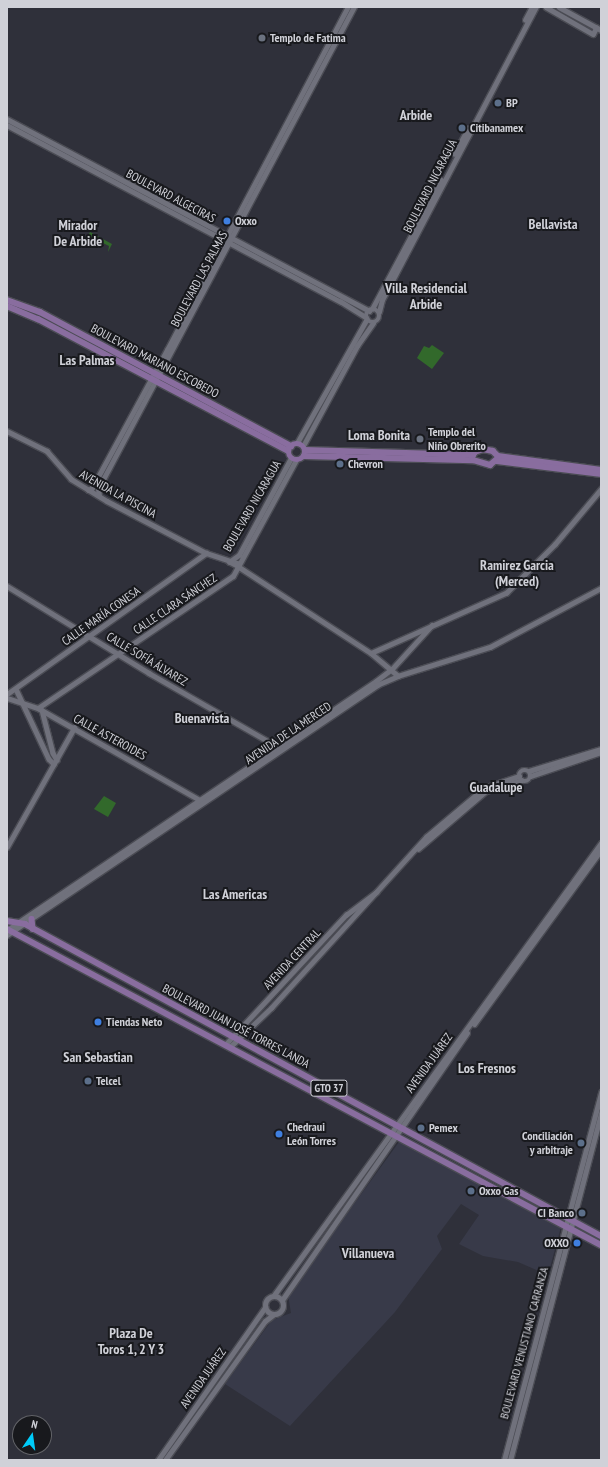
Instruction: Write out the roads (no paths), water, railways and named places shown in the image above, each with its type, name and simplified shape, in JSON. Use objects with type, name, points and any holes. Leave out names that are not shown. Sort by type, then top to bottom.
[{"type":"main road","name":"BOULEVARD MARIANO ESCOBEDO","points":[[7,300],[32,308],[156,377],[290,448]]},
{"type":"main road","name":"BOULEVARD MARIANO ESCOBEDO","points":[[7,306],[38,319],[156,377]]},
{"type":"main road","points":[[304,450],[294,459],[290,448],[297,443],[304,450],[473,457],[486,465],[498,459],[601,470]]},
{"type":"main road","points":[[473,457],[477,450],[487,449],[498,459],[601,474]]},
{"type":"main road","name":"AVENIDA JUÁREZ","points":[[282,1300],[398,1128],[601,843]]},
{"type":"main road","name":"AVENIDA JUÁREZ","points":[[398,1128],[601,850]]},
{"type":"main road","points":[[32,919],[33,929]]},
{"type":"main road","name":"BOULEVARD JUAN JOSÉ TORRES LANDA","points":[[7,920],[25,924],[93,962],[296,1070],[398,1128],[601,1236]]},
{"type":"main road","name":"BOULEVARD JUAN JOSÉ TORRES LANDA","points":[[8,931],[79,966],[601,1245]]},
{"type":"main road","points":[[79,966],[84,957]]},
{"type":"main road","points":[[88,971],[93,962]]},
{"type":"main road","points":[[260,1054],[289,1070],[296,1070]]},
{"type":"main road","name":"BOULEVARD VENUSTIANO CARRANZA","points":[[569,1219],[601,1092]]},
{"type":"main road","name":"BOULEVARD VENUSTIANO CARRANZA","points":[[504,1460],[567,1226],[601,1112]]},
{"type":"main road","name":"AVENIDA JUÁREZ","points":[[274,1295],[394,1134]]},
{"type":"main road","name":"BOULEVARD VENUSTIANO CARRANZA","points":[[510,1460],[567,1226]]},
{"type":"main road","points":[[274,1295],[282,1300],[282,1309],[274,1314],[265,1307],[266,1299],[274,1295]]},
{"type":"main road","name":"AVENIDA JUÁREZ","points":[[158,1460],[265,1307]]},
{"type":"main road","name":"AVENIDA JUÁREZ","points":[[165,1460],[264,1321],[274,1314]]},
{"type":"street","name":"BOULEVARD LAS PALMAS","points":[[98,491],[348,7]]},
{"type":"street","name":"BOULEVARD LAS PALMAS","points":[[228,240],[354,7]]},
{"type":"street","name":"BOULEVARD NICARAGUA","points":[[370,310],[532,7]]},
{"type":"street","name":"BOULEVARD NICARAGUA","points":[[379,312],[382,300],[536,7]]},
{"type":"street","points":[[546,7],[593,34],[596,28]]},
{"type":"street","points":[[559,7],[601,30]]},
{"type":"street","name":"BOULEVARD ALGECIRAS","points":[[7,119],[340,301],[367,318]]},
{"type":"street","name":"BOULEVARD ALGECIRAS","points":[[7,125],[228,240],[370,310]]},
{"type":"street","points":[[297,443],[367,318],[370,310],[379,312],[380,320],[373,323],[357,346],[304,450]]},
{"type":"street","points":[[367,318],[373,323]]},
{"type":"street","name":"BOULEVARD LAS PALMAS","points":[[90,489],[156,377]]},
{"type":"street","name":"AVENIDA LA PISCINA","points":[[7,431],[46,451],[67,476],[99,496],[206,553],[229,562],[235,562],[239,567],[371,653],[392,669],[398,676]]},
{"type":"street","name":"BOULEVARD NICARAGUA","points":[[229,562],[239,555],[294,459]]},
{"type":"street","name":"BOULEVARD NICARAGUA","points":[[239,567],[294,459]]},
{"type":"street","points":[[90,489],[98,491],[99,496]]},
{"type":"street","points":[[371,653],[506,593],[555,544],[601,489]]},
{"type":"street","name":"CALLE MARÍA CONESA","points":[[7,694],[206,553]]},
{"type":"street","name":"CALLE CLARA SÁNCHEZ","points":[[40,709],[119,653],[230,579],[239,567]]},
{"type":"street","name":"CALLE SOFÍA ÁLVAREZ","points":[[7,586],[278,747]]},
{"type":"street","name":"AVENIDA DE LA MERCED","points":[[8,931],[25,924],[377,685],[398,676],[490,647],[601,588]]},
{"type":"street","name":"AVENIDA DE LA MERCED","points":[[8,931],[18,922],[392,669],[432,625]]},
{"type":"street","points":[[16,689],[49,759],[56,762]]},
{"type":"street","name":"CALLE ASTEROIDES","points":[[7,698],[23,702],[40,709],[200,800]]},
{"type":"street","points":[[40,709],[56,762]]},
{"type":"street","points":[[7,847],[74,728]]},
{"type":"street","points":[[601,749],[529,771],[522,770],[520,778],[527,782],[532,776],[601,752]]},
{"type":"street","points":[[529,771],[532,776]]},
{"type":"street","name":"AVENIDA CENTRAL","points":[[228,1046],[248,1031],[426,837],[484,788],[520,778]]},
{"type":"street","name":"AVENIDA CENTRAL","points":[[236,1039],[243,1027],[346,915],[376,892]]},
{"type":"street","points":[[346,915],[351,920]]},
{"type":"street","points":[[243,1027],[248,1031]]},
{"type":"place","name":"Templo de Fatima","points":[[262,38]]},
{"type":"place","name":"BP","points":[[498,103]]},
{"type":"place","name":"Citibanamex","points":[[462,128]]},
{"type":"place","name":"Oxxo","points":[[227,221]]},
{"type":"place","name":"Templo del Niño Obrerito","points":[[420,439]]},
{"type":"place","name":"Chevron","points":[[340,464]]},
{"type":"place","name":"Tiendas Neto","points":[[98,1022]]},
{"type":"place","name":"Telcel","points":[[88,1081]]},
{"type":"place","name":"Pemex","points":[[421,1128]]},
{"type":"place","name":"Chedraui León Torres","points":[[279,1134]]},
{"type":"place","name":"Conciliación y arbitraje","points":[[581,1143]]},
{"type":"place","name":"Oxxo Gas","points":[[471,1191]]},
{"type":"place","name":"CI Banco","points":[[582,1213]]},
{"type":"place","name":"OXXO","points":[[577,1243]]},
{"type":"district","name":"Arbide","points":[[416,115]]},
{"type":"district","name":"Bellavista","points":[[553,224]]},
{"type":"district","name":"Mirador De Arbide","points":[[78,234]]},
{"type":"district","name":"Villa Residencial Arbide","points":[[426,296]]},
{"type":"district","name":"Las Palmas","points":[[87,360]]},
{"type":"district","name":"Loma Bonita","points":[[379,435]]},
{"type":"district","name":"Ramirez Garcia (Merced)","points":[[517,574]]},
{"type":"district","name":"Buenavista","points":[[202,718]]},
{"type":"district","name":"Guadalupe","points":[[496,787]]},
{"type":"district","name":"Las Americas","points":[[235,894]]},
{"type":"district","name":"San Sebastian","points":[[98,1057]]},
{"type":"district","name":"Los Fresnos","points":[[487,1068]]},
{"type":"district","name":"Villanueva","points":[[368,1253]]},
{"type":"district","name":"Plaza De Toros 1, 2 Y 3","points":[[131,1342]]}]
